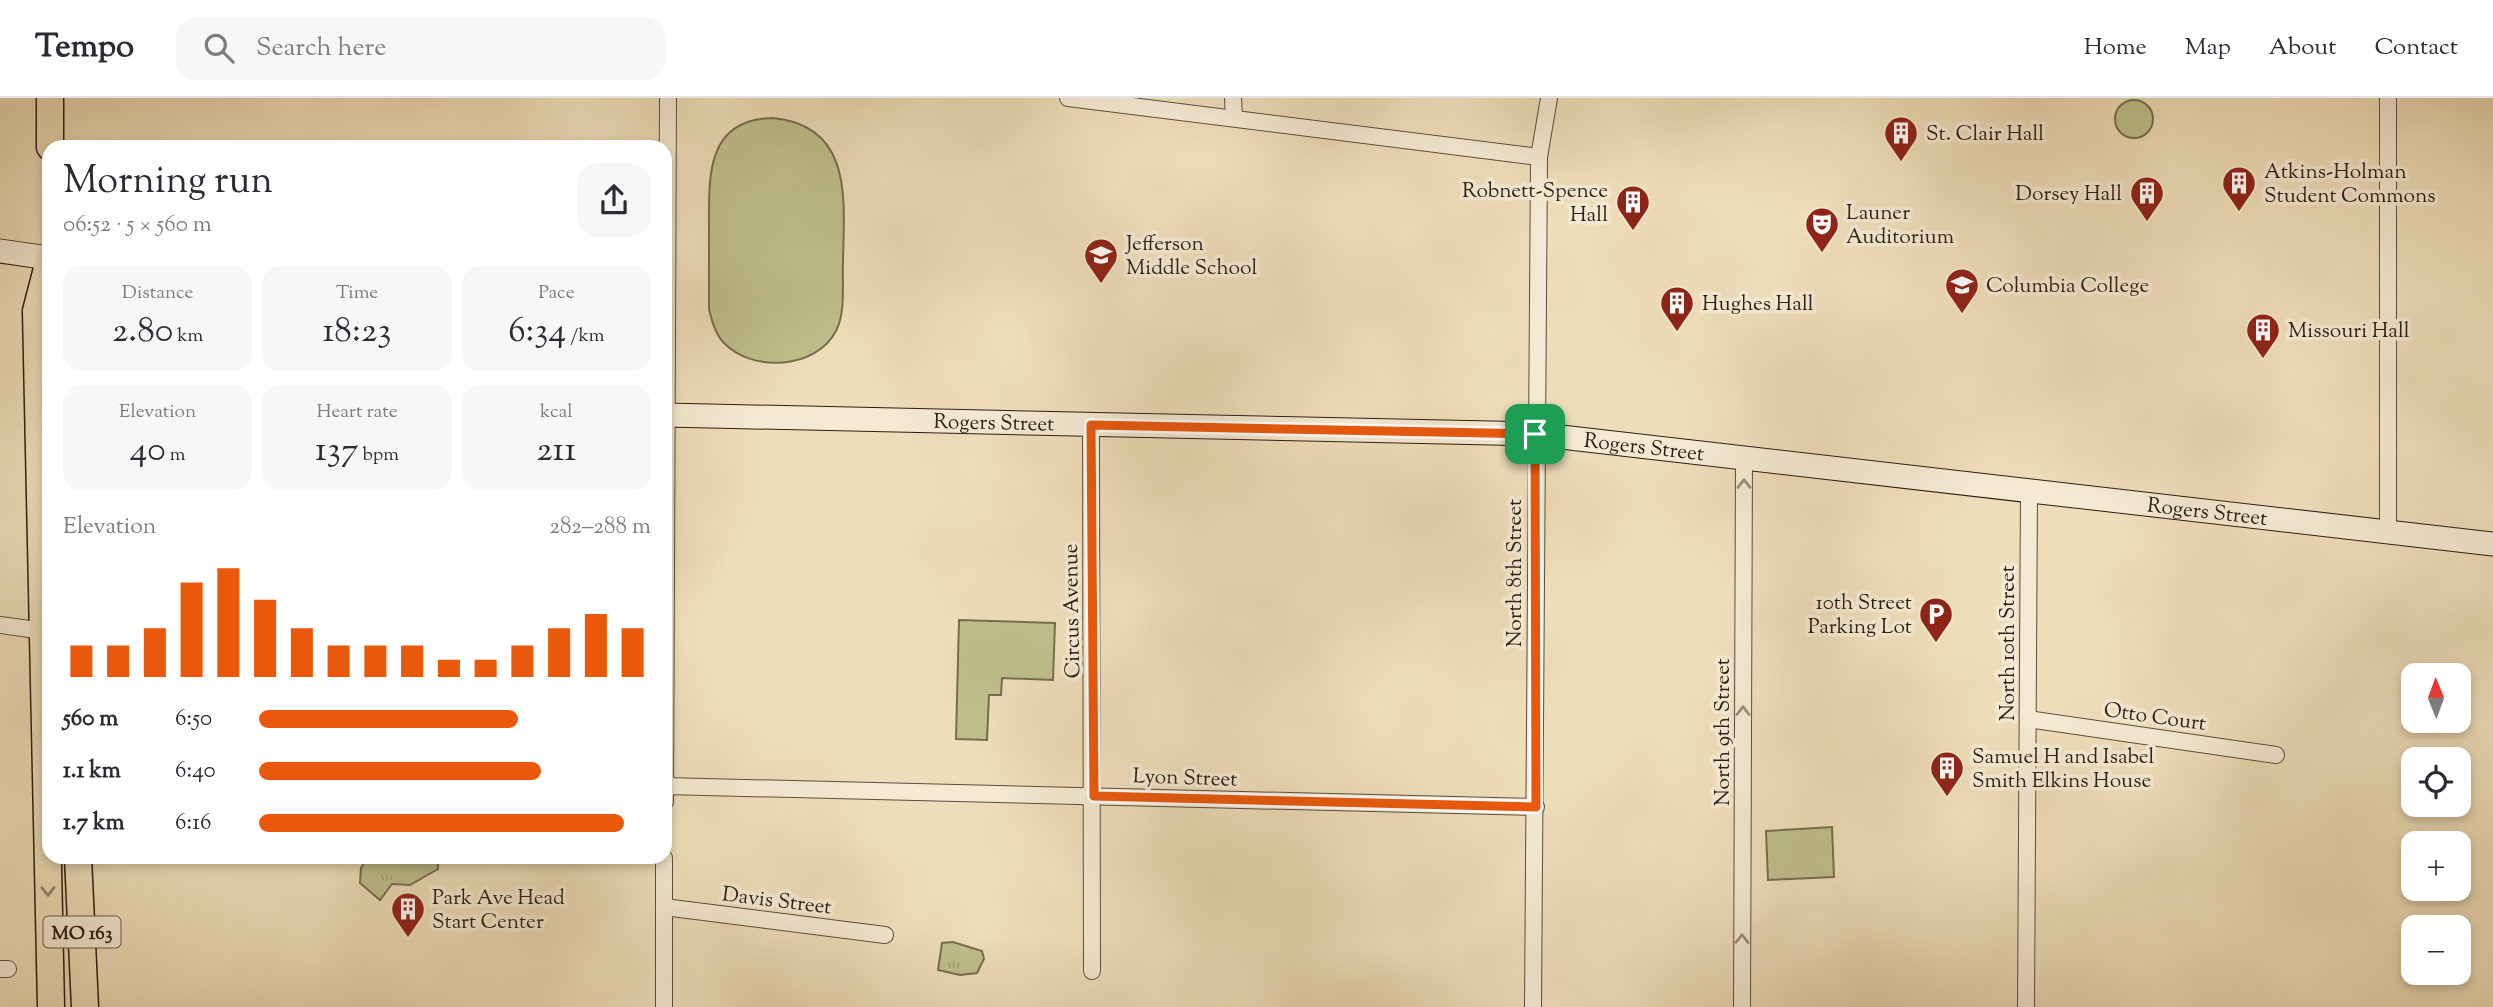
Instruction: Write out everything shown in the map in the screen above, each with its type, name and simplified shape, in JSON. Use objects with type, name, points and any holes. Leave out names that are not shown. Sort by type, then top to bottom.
[{"type":"main road","points":[[50,98],[50,140]]},
{"type":"main road","name":"MO 163","points":[[42,287],[36,311],[42,551]]},
{"type":"main road","name":"MO 163","points":[[48,864],[51,1007]]},
{"type":"main road","name":"MO 163","points":[[78,864],[85,1007]]},
{"type":"street","points":[[668,98],[668,140]]},
{"type":"street","points":[[1068,98],[1539,157]]},
{"type":"street","points":[[1233,98],[1234,118]]},
{"type":"street","name":"North 8th Street","points":[[1533,1007],[1539,157],[1549,98]]},
{"type":"street","points":[[2388,98],[2388,530]]},
{"type":"street","points":[[0,251],[42,258]]},
{"type":"street","name":"Rogers Street","points":[[672,415],[1535,434],[2493,544]]},
{"type":"street","name":"Circus Avenue","points":[[1091,425],[1094,796],[1092,971]]},
{"type":"street","name":"North 9th Street","points":[[1741,1007],[1744,457]]},
{"type":"street","name":"North 10th Street","points":[[2026,1007],[2029,490]]},
{"type":"street","points":[[0,625],[42,631]]},
{"type":"street","name":"Otto Court","points":[[2028,719],[2276,755]]},
{"type":"street","name":"Lyon Street","points":[[672,786],[1536,807]]},
{"type":"street","points":[[664,864],[664,1007]]},
{"type":"street","name":"Davis Street","points":[[664,907],[885,935]]},
{"type":"green space","points":[[2134,100],[2148,105],[2153,119],[2148,133],[2134,138],[2120,133],[2115,119],[2120,105]]},
{"type":"green space","points":[[773,118],[799,124],[818,135],[831,151],[839,170],[844,215],[843,297],[836,331],[827,344],[814,353],[783,362],[751,359],[736,353],[718,336],[709,309],[709,190],[716,155],[723,140],[734,129],[751,121]]},
{"type":"green space","points":[[959,620],[1055,623],[1053,680],[1002,678],[1001,695],[989,695],[987,740],[956,739]]},
{"type":"green space","points":[[1832,827],[1834,877],[1768,880],[1766,831]]},
{"type":"green space","points":[[363,864],[438,864],[438,869],[410,885],[392,884],[380,900],[360,883]]},
{"type":"green space","points":[[953,942],[982,951],[984,959],[977,973],[960,975],[938,970],[942,943]]},
{"type":"place","name":"St. Clair Hall","points":[[1901,163]]},
{"type":"place","name":"Atkins-Holman Student Commons","points":[[2239,213]]},
{"type":"place","name":"Dorsey Hall","points":[[2147,223]]},
{"type":"place","name":"Robnett-Spence Hall","points":[[1633,232]]},
{"type":"place","name":"Launer Auditorium","points":[[1822,254]]},
{"type":"place","name":"Jefferson Middle School","points":[[1101,285]]},
{"type":"place","name":"Columbia College","points":[[1962,315]]},
{"type":"place","name":"Hughes Hall","points":[[1677,333]]},
{"type":"place","name":"Missouri Hall","points":[[2263,360]]},
{"type":"place","name":"10th Street Parking Lot","points":[[1936,644]]},
{"type":"place","name":"Samuel H and Isabel Smith Elkins House","points":[[1947,798]]},
{"type":"place","name":"Park Ave Head Start Center","points":[[408,939]]},
{"type":"route","points":[[1091,425],[1535,434],[1536,807],[1094,796],[1091,425]]}]
